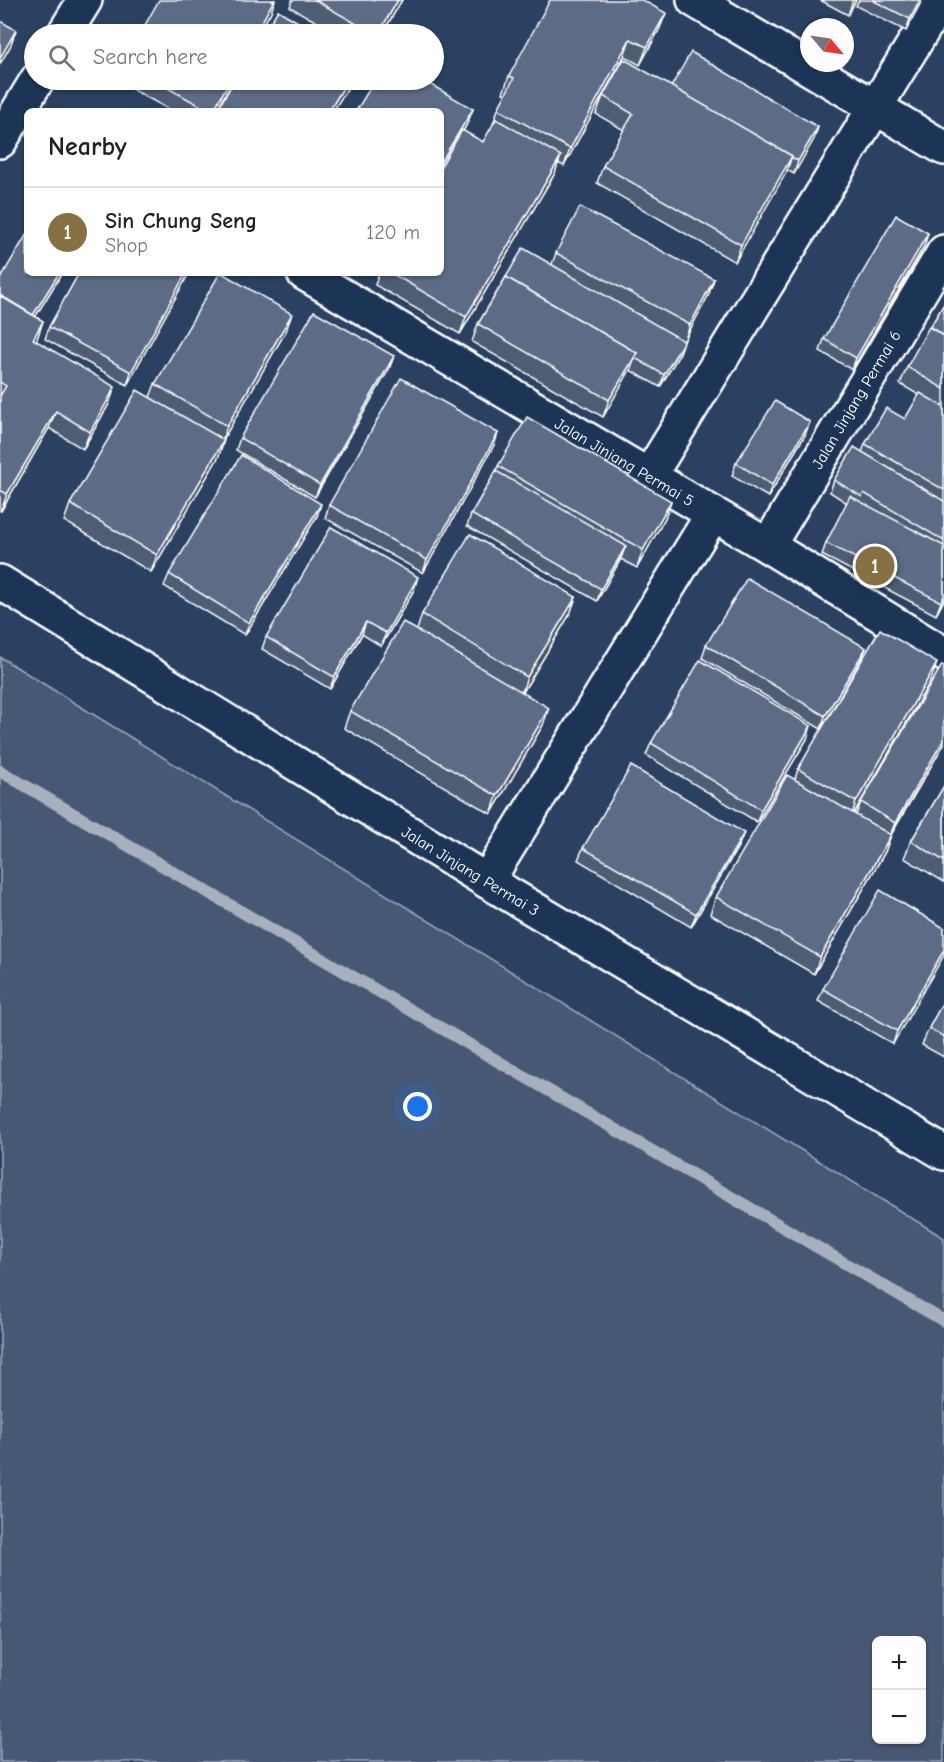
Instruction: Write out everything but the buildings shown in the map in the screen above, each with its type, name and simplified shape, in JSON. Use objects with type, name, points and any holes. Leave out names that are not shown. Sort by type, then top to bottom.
[{"type":"street","points":[[70,24],[86,0]]},
{"type":"street","points":[[694,0],[944,148]]},
{"type":"street","points":[[650,476],[941,0]]},
{"type":"street","points":[[0,141],[29,99]]},
{"type":"street","name":"Jalan Jinjang Permai 6","points":[[768,546],[944,252]]},
{"type":"street","name":"Jalan Jinjang Permai 5","points":[[309,276],[768,546],[944,654]]},
{"type":"street","points":[[487,881],[714,514]]},
{"type":"street","name":"Jalan Jinjang Permai 3","points":[[0,582],[487,881],[944,1153]]},
{"type":"shaded area","points":[[0,657],[944,1238],[944,1762],[0,1762]]},
{"type":"waterway","points":[[0,771],[944,1321]]},
{"type":"place","name":"Sin Chung Seng","points":[[875,566]]}]
